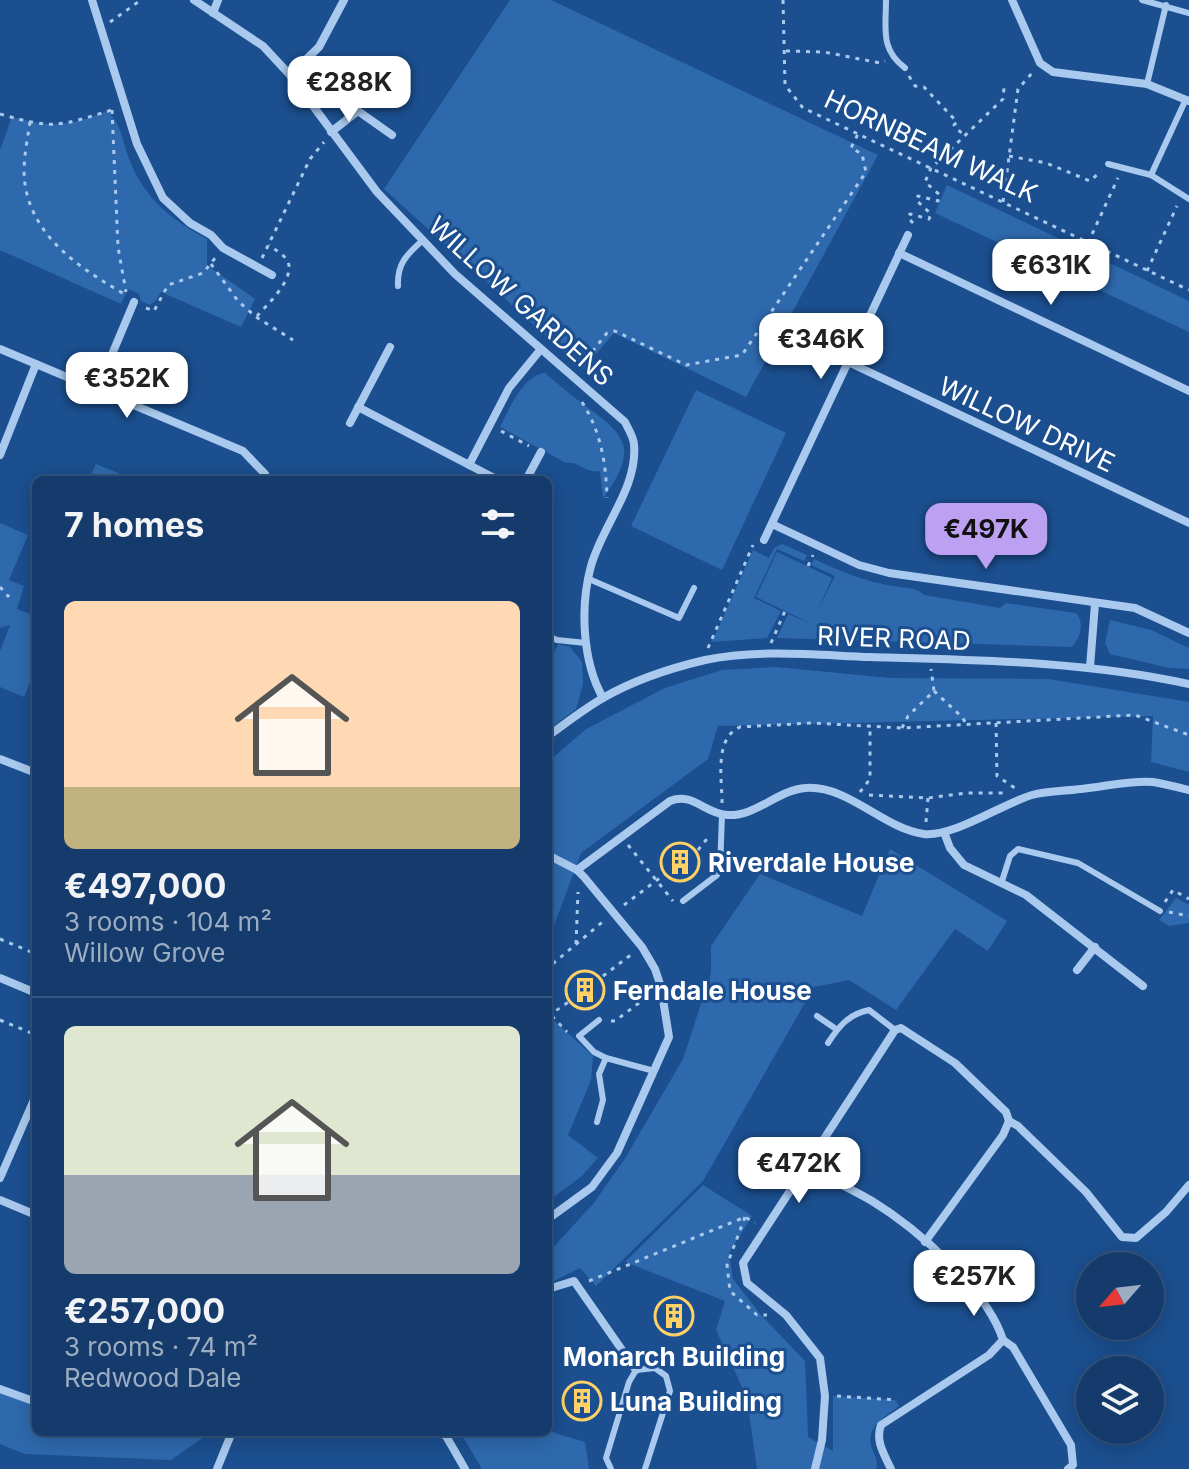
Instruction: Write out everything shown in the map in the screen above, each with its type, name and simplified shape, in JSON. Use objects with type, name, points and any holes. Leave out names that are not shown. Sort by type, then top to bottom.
[{"type":"street","points":[[92,0],[137,144],[163,198],[223,248],[272,275]]},
{"type":"street","name":"WILLOW GARDENS","points":[[194,0],[263,46],[290,75],[377,192],[455,274],[625,422],[635,442],[633,468],[592,565],[586,602],[586,643],[592,673],[603,698]]},
{"type":"street","points":[[213,13],[218,0]]},
{"type":"street","points":[[290,75],[319,47],[344,0]]},
{"type":"street","points":[[1012,0],[1040,63],[1053,72],[1147,84],[1188,100]]},
{"type":"street","points":[[334,83],[358,111],[392,135]]},
{"type":"street","points":[[331,132],[358,111]]},
{"type":"street","points":[[764,540],[908,235]]},
{"type":"street","points":[[899,253],[1189,391]]},
{"type":"street","points":[[97,390],[134,302]]},
{"type":"street","points":[[350,423],[390,347]]},
{"type":"street","points":[[0,349],[243,451],[266,476]]},
{"type":"street","points":[[469,465],[509,388],[541,349]]},
{"type":"street","name":"WILLOW DRIVE","points":[[848,362],[1189,523]]},
{"type":"street","points":[[0,455],[36,364]]},
{"type":"street","points":[[358,407],[490,476]]},
{"type":"street","points":[[528,476],[541,452]]},
{"type":"street","points":[[772,524],[859,565],[889,573],[1135,608],[1189,633]]},
{"type":"street","points":[[1090,667],[1095,604]]},
{"type":"street","name":"RIVER ROAD","points":[[552,733],[603,698],[653,675],[708,660],[772,655],[930,658],[1090,667],[1189,684]]},
{"type":"street","points":[[0,759],[32,771]]},
{"type":"street","points":[[581,874],[622,837],[670,801],[679,798],[688,798],[722,815],[742,815],[781,795],[806,788],[853,801],[905,829],[925,834],[944,832],[1029,796],[1150,782],[1189,790]]},
{"type":"street","points":[[944,832],[950,848],[964,865],[1026,895],[1143,986]]},
{"type":"street","points":[[552,857],[581,874],[642,947],[661,987],[669,1037],[617,1153],[592,1187],[552,1216]]},
{"type":"street","points":[[1077,970],[1095,947]]},
{"type":"street","points":[[0,978],[32,991]]},
{"type":"street","points":[[815,1469],[822,1440],[825,1396],[820,1358],[786,1315],[747,1283],[743,1263],[895,1030],[901,1028],[955,1063],[1006,1112],[1009,1121],[1003,1135],[925,1242]]},
{"type":"street","points":[[0,1178],[32,1104]]},
{"type":"street","points":[[1009,1121],[1018,1126],[1086,1192],[1122,1237],[1136,1238],[1166,1212],[1189,1185]]},
{"type":"street","points":[[805,1166],[873,1201],[925,1242],[970,1284],[997,1321],[1003,1340],[1013,1347],[1071,1445],[1073,1465],[1068,1469]]},
{"type":"street","points":[[0,1200],[32,1213]]},
{"type":"street","points":[[552,1288],[574,1281],[636,1370]]},
{"type":"street","points":[[891,1469],[880,1445],[878,1433],[881,1425],[989,1355],[1003,1340]]},
{"type":"street","points":[[0,1389],[32,1401]]},
{"type":"street","points":[[217,1469],[230,1436]]},
{"type":"street","points":[[446,1436],[465,1469]]},
{"type":"lane","points":[[886,0],[886,44],[892,58],[905,68]]},
{"type":"lane","points":[[1142,0],[1189,13]]},
{"type":"lane","points":[[1147,84],[1166,5]]},
{"type":"lane","points":[[1151,175],[1188,100]]},
{"type":"lane","points":[[1108,164],[1151,175],[1187,197]]},
{"type":"lane","points":[[398,286],[397,269],[423,240]]},
{"type":"lane","points":[[589,579],[679,618],[694,588]]},
{"type":"lane","points":[[552,638],[586,643]]},
{"type":"lane","points":[[683,901],[717,875],[720,869],[722,815]]},
{"type":"lane","points":[[1002,881],[1010,856],[1018,849],[1078,863],[1160,911]]},
{"type":"lane","points":[[828,1043],[836,1029],[854,1014],[869,1010],[895,1030]]},
{"type":"lane","points":[[817,1016],[836,1029]]},
{"type":"lane","points":[[599,1020],[579,1036],[594,1052],[654,1071]]},
{"type":"lane","points":[[597,1122],[603,1100],[599,1074],[606,1058]]},
{"type":"lane","points":[[611,1469],[606,1458],[629,1382],[636,1370],[655,1368],[666,1376],[670,1391],[645,1469]]},
{"type":"path","points":[[101,30],[141,0]]},
{"type":"path","name":"HORNBEAM WALK","points":[[783,0],[785,85],[803,108],[1189,290]]},
{"type":"path","points":[[784,51],[824,52],[880,63],[892,58]]},
{"type":"path","points":[[1003,202],[1018,89],[1040,63]]},
{"type":"path","points":[[905,68],[915,86],[924,87],[957,122],[954,125],[964,136]]},
{"type":"path","points":[[915,225],[908,218],[910,214],[929,219],[931,214],[916,200],[918,196],[938,201],[940,195],[925,182],[931,168],[1003,99],[1004,88]]},
{"type":"path","points":[[0,114],[60,126],[112,110],[118,247],[126,295]]},
{"type":"path","points":[[30,122],[25,182],[28,198],[54,244],[74,261],[134,302],[154,311],[168,285],[203,273],[211,264],[238,301],[256,317],[293,340]]},
{"type":"path","points":[[259,266],[310,159],[331,132]]},
{"type":"path","points":[[607,498],[603,449],[572,376],[607,333],[615,331],[686,365],[742,355],[866,172],[862,154],[851,148],[858,134]]},
{"type":"path","points":[[1009,156],[1046,163],[1090,181],[1108,164]]},
{"type":"path","points":[[1088,243],[1123,167]]},
{"type":"path","points":[[1147,271],[1176,207],[1187,197]]},
{"type":"path","points":[[490,425],[541,452]]},
{"type":"path","points":[[708,660],[710,643],[753,545],[764,540]]},
{"type":"path","points":[[0,587],[9,597]]},
{"type":"path","points":[[772,655],[771,639],[785,611]]},
{"type":"path","points":[[930,658],[934,691],[967,725]]},
{"type":"path","points":[[902,728],[908,716],[934,691]]},
{"type":"path","points":[[722,815],[725,741],[740,727],[812,723],[902,728],[1135,715],[1189,735]]},
{"type":"path","points":[[996,723],[997,776],[1029,796]]},
{"type":"path","points":[[853,801],[870,779],[870,726]]},
{"type":"path","points":[[853,801],[869,795],[928,798],[1000,792],[1029,796]]},
{"type":"path","points":[[925,834],[928,798]]},
{"type":"path","points":[[622,837],[675,903],[683,901]]},
{"type":"path","points":[[552,965],[669,871]]},
{"type":"path","points":[[576,944],[581,874]]},
{"type":"path","points":[[1189,899],[1173,890],[1160,911],[1189,916]]},
{"type":"path","points":[[0,939],[32,952]]},
{"type":"path","points":[[603,976],[642,947]]},
{"type":"path","points":[[599,1020],[615,1021],[661,987]]},
{"type":"path","points":[[552,1015],[573,999]]},
{"type":"path","points":[[552,1018],[568,1033],[579,1036]]},
{"type":"path","points":[[0,1020],[32,1033]]},
{"type":"path","points":[[578,1286],[745,1217],[765,1228]]},
{"type":"path","points":[[825,1396],[913,1403]]},
{"type":"shaded area","points":[[510,0],[551,0],[878,155],[746,397],[614,333],[583,369],[384,189]]},
{"type":"shaded area","points":[[107,111],[119,128],[136,175],[152,198],[183,225],[207,239],[207,265],[255,299],[241,327],[161,292],[150,305],[141,301],[139,294],[128,289],[121,304],[0,250],[0,150],[12,117],[60,124]]},
{"type":"shaded area","points":[[947,185],[1189,301],[1189,332],[935,213]]},
{"type":"shaded area","points":[[545,373],[608,423],[622,442],[622,466],[603,499],[600,471],[566,463],[500,427],[523,386]]},
{"type":"shaded area","points":[[696,390],[786,433],[722,570],[631,526]]},
{"type":"shaded area","points":[[96,464],[125,476],[91,476]]},
{"type":"shaded area","points":[[0,523],[28,535],[9,580],[24,586],[17,609],[32,615],[32,678],[24,697],[0,687],[0,651],[10,625],[0,628]]},
{"type":"shaded area","points":[[782,544],[807,555],[804,561],[777,549],[754,598],[781,611],[767,638],[712,642],[753,550],[769,558],[774,548]]},
{"type":"shaded area","points":[[777,552],[832,578],[818,610],[835,576],[811,565],[814,559],[863,579],[914,589],[924,595],[1000,608],[1006,603],[1076,613],[1080,630],[1072,647],[777,638],[788,614],[812,624],[756,597]]},
{"type":"shaded area","points":[[1110,620],[1151,630],[1189,648],[1189,669],[1169,668],[1110,654],[1105,643]]},
{"type":"shaded area","points":[[558,644],[570,647],[582,662],[583,684],[576,709],[552,727],[552,657]]},
{"type":"shaded area","points":[[776,667],[890,678],[1049,679],[1189,702],[1189,772],[1151,762],[1153,716],[718,726],[708,759],[581,853],[552,931],[552,759],[586,729],[665,688],[722,670]]},
{"type":"shaded area","points":[[890,849],[1007,921],[988,951],[955,929],[896,1010],[849,980],[814,987],[703,1181],[596,1286],[580,1268],[552,1282],[552,1249],[593,1204],[624,1160],[683,1059],[711,973],[711,946],[760,874],[862,916]]},
{"type":"shaded area","points":[[1176,898],[1189,905],[1189,923],[1169,926],[1159,920]]},
{"type":"shaded area","points":[[552,1019],[593,1056],[591,1080],[568,1135],[598,1158],[582,1176],[552,1198]]},
{"type":"shaded area","points":[[703,1185],[752,1216],[729,1253],[733,1279],[761,1315],[805,1361],[808,1437],[833,1451],[833,1396],[895,1400],[899,1406],[873,1430],[871,1443],[876,1469],[757,1469],[747,1398],[716,1330],[725,1301],[625,1262]]},
{"type":"shaded area","points":[[0,1392],[32,1403],[32,1436],[205,1436],[171,1460],[25,1454],[0,1444]]},
{"type":"shaded area","points":[[552,1432],[585,1442],[589,1469],[482,1469],[462,1436],[552,1436]]},
{"type":"place","name":"Riverdale House","points":[[680,862]]},
{"type":"place","name":"Ferndale House","points":[[585,990]]},
{"type":"place","name":"Monarch Building","points":[[674,1316]]},
{"type":"place","name":"Luna Building","points":[[582,1401]]}]
